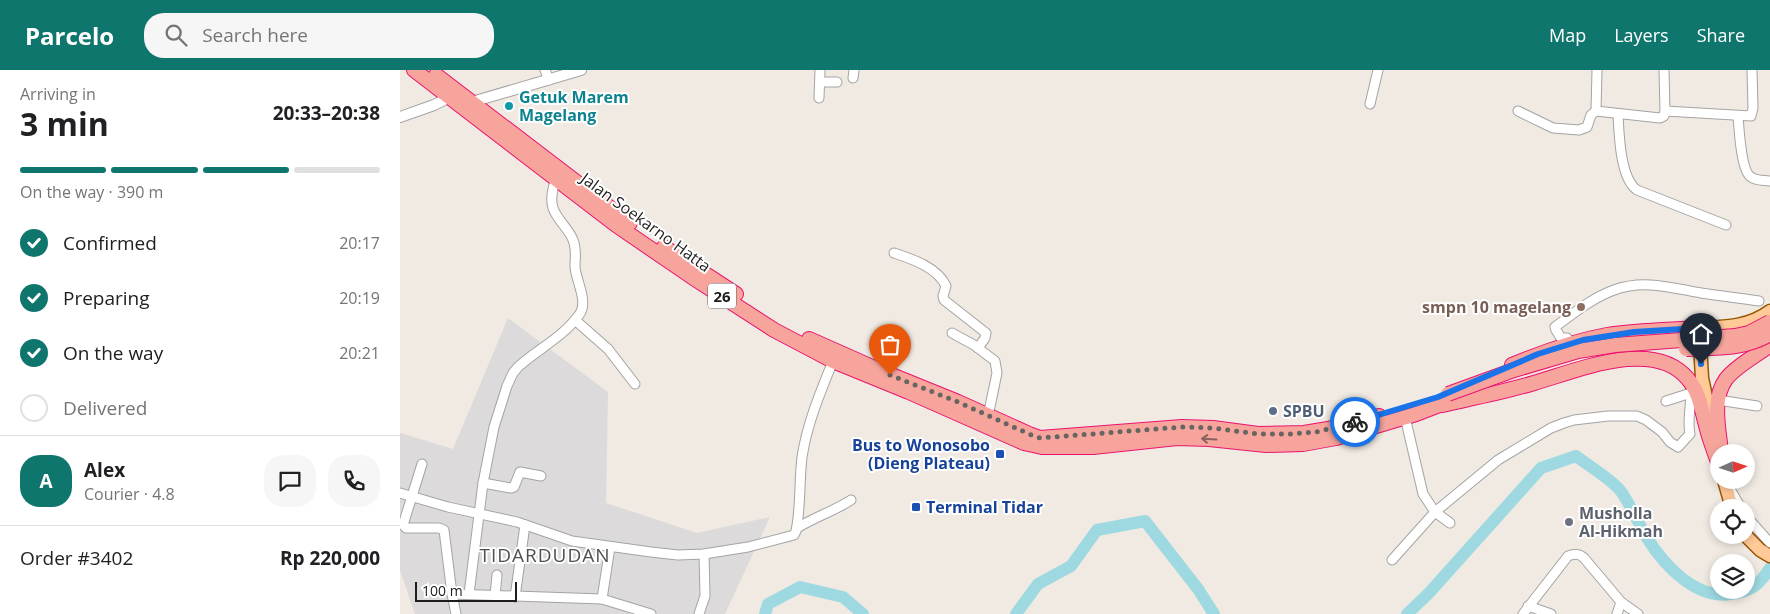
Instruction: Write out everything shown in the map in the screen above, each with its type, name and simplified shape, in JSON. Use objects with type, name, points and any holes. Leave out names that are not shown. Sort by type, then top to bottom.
[{"type":"highway","name":"Jalan Soekarno Hatta","points":[[414,70],[616,225],[774,330],[832,362],[1026,439],[1182,427],[1213,428],[1258,434],[1304,433],[1328,429],[1444,399],[1590,357],[1614,353],[1736,347],[1752,344],[1770,334]]},
{"type":"highway","name":"Jalan Soekarno Hatta","points":[[430,70],[636,228],[777,321],[834,351],[988,416],[1042,447],[1093,447],[1185,438],[1266,445],[1303,444],[1336,438],[1405,417],[1514,370],[1578,351],[1606,346],[1735,336],[1749,333],[1770,322]]},
{"type":"highway","points":[[1444,399],[1567,341],[1609,335],[1699,328]]},
{"type":"highway","points":[[1720,444],[1717,407],[1720,392],[1726,379],[1736,369],[1770,345]]},
{"type":"highway","points":[[1444,399],[1534,383],[1579,368],[1605,362],[1648,359],[1664,363],[1678,370],[1688,379],[1712,444]]},
{"type":"main road","points":[[1716,444],[1702,378],[1699,328],[1733,326],[1750,322],[1770,311]]},
{"type":"main road","points":[[1755,541],[1767,548]]},
{"type":"street","points":[[545,70],[549,80]]},
{"type":"street","points":[[472,102],[581,70]]},
{"type":"street","points":[[819,98],[820,70]]},
{"type":"street","points":[[1370,104],[1378,70]]},
{"type":"street","points":[[1596,111],[1597,70]]},
{"type":"street","points":[[1518,111],[1553,128],[1579,130],[1587,127],[1591,115],[1596,111],[1660,118],[1664,116],[1665,111],[1664,70]]},
{"type":"street","points":[[1665,111],[1750,116],[1752,114],[1752,70]]},
{"type":"street","points":[[820,82],[837,82]]},
{"type":"street","points":[[400,117],[450,97]]},
{"type":"street","points":[[1618,114],[1626,176],[1632,186],[1637,190],[1726,225]]},
{"type":"street","points":[[1738,116],[1739,140],[1746,172],[1753,178],[1770,181]]},
{"type":"street","points":[[469,594],[483,482],[494,427],[513,373],[523,362],[555,338],[581,313],[581,293],[575,268],[576,252],[572,237],[553,208],[552,197],[556,178]]},
{"type":"street","points":[[894,253],[924,264],[944,282],[946,286],[943,296],[944,300],[986,333],[978,348]]},
{"type":"street","points":[[1635,326],[1612,327],[1567,341],[1561,338],[1555,326],[1591,300],[1633,285],[1665,285],[1759,301]]},
{"type":"street","points":[[575,320],[608,350],[635,384]]},
{"type":"street","points":[[952,333],[994,359],[996,373],[988,416]]},
{"type":"street","points":[[400,493],[525,525],[572,541],[678,555],[704,554],[748,547],[794,535],[797,528],[806,436],[832,362]]},
{"type":"street","points":[[1392,560],[1435,512],[1498,460],[1551,428],[1574,420],[1631,415],[1646,420],[1678,447],[1690,434],[1688,424],[1693,392],[1666,401]]},
{"type":"street","points":[[1718,400],[1758,406]]},
{"type":"street","points":[[1405,417],[1419,482],[1428,503],[1435,512],[1450,523]]},
{"type":"street","points":[[422,464],[403,526],[406,528],[444,529],[456,614]]},
{"type":"street","points":[[483,482],[511,488],[514,487],[520,472],[541,476]]},
{"type":"street","points":[[797,528],[852,500]]},
{"type":"street","points":[[515,597],[525,525]]},
{"type":"street","points":[[1755,530],[1767,548]]},
{"type":"street","points":[[602,599],[610,547]]},
{"type":"street","points":[[699,614],[705,596],[704,554]]},
{"type":"street","points":[[1551,614],[1526,610],[1568,556],[1574,554],[1580,554],[1621,602],[1638,614]]},
{"type":"street","points":[[495,596],[497,575]]},
{"type":"street","points":[[452,594],[602,599],[650,614]]},
{"type":"street","points":[[1616,614],[1621,602]]},
{"type":"shaded area","points":[[508,318],[608,392],[606,503],[697,533],[770,517],[725,614],[415,614],[400,570],[400,433],[453,449]]},
{"type":"waterway","points":[[1407,614],[1429,593],[1541,468],[1576,456],[1619,489],[1644,533],[1662,559],[1682,578],[1694,586],[1706,592],[1718,594],[1738,593],[1754,587],[1770,568]]},
{"type":"waterway","points":[[1016,614],[1038,584],[1071,566],[1097,530],[1145,521],[1198,589],[1214,614]]},
{"type":"waterway","points":[[765,614],[768,604],[800,587],[843,597],[863,614]]},
{"type":"way so far","points":[[890,375],[1040,438],[1182,427],[1213,428],[1258,434],[1289,434],[1316,432],[1355,422]]},
{"type":"place","name":"Getuk Marem Magelang","points":[[509,106]]},
{"type":"place","name":"smpn 10 magelang","points":[[1581,307]]},
{"type":"place","name":"SPBU","points":[[1273,411]]},
{"type":"place","name":"Bus to Wonosobo (Dieng Plateau)","points":[[1000,454]]},
{"type":"place","name":"Terminal Tidar","points":[[916,507]]},
{"type":"place","name":"Musholla Al-Hikmah","points":[[1569,522]]},
{"type":"district","name":"TIDARDUDAN","points":[[545,555]]},
{"type":"route","points":[[1355,422],[1438,397],[1538,354],[1568,344],[1609,335],[1699,328],[1701,364]]}]
